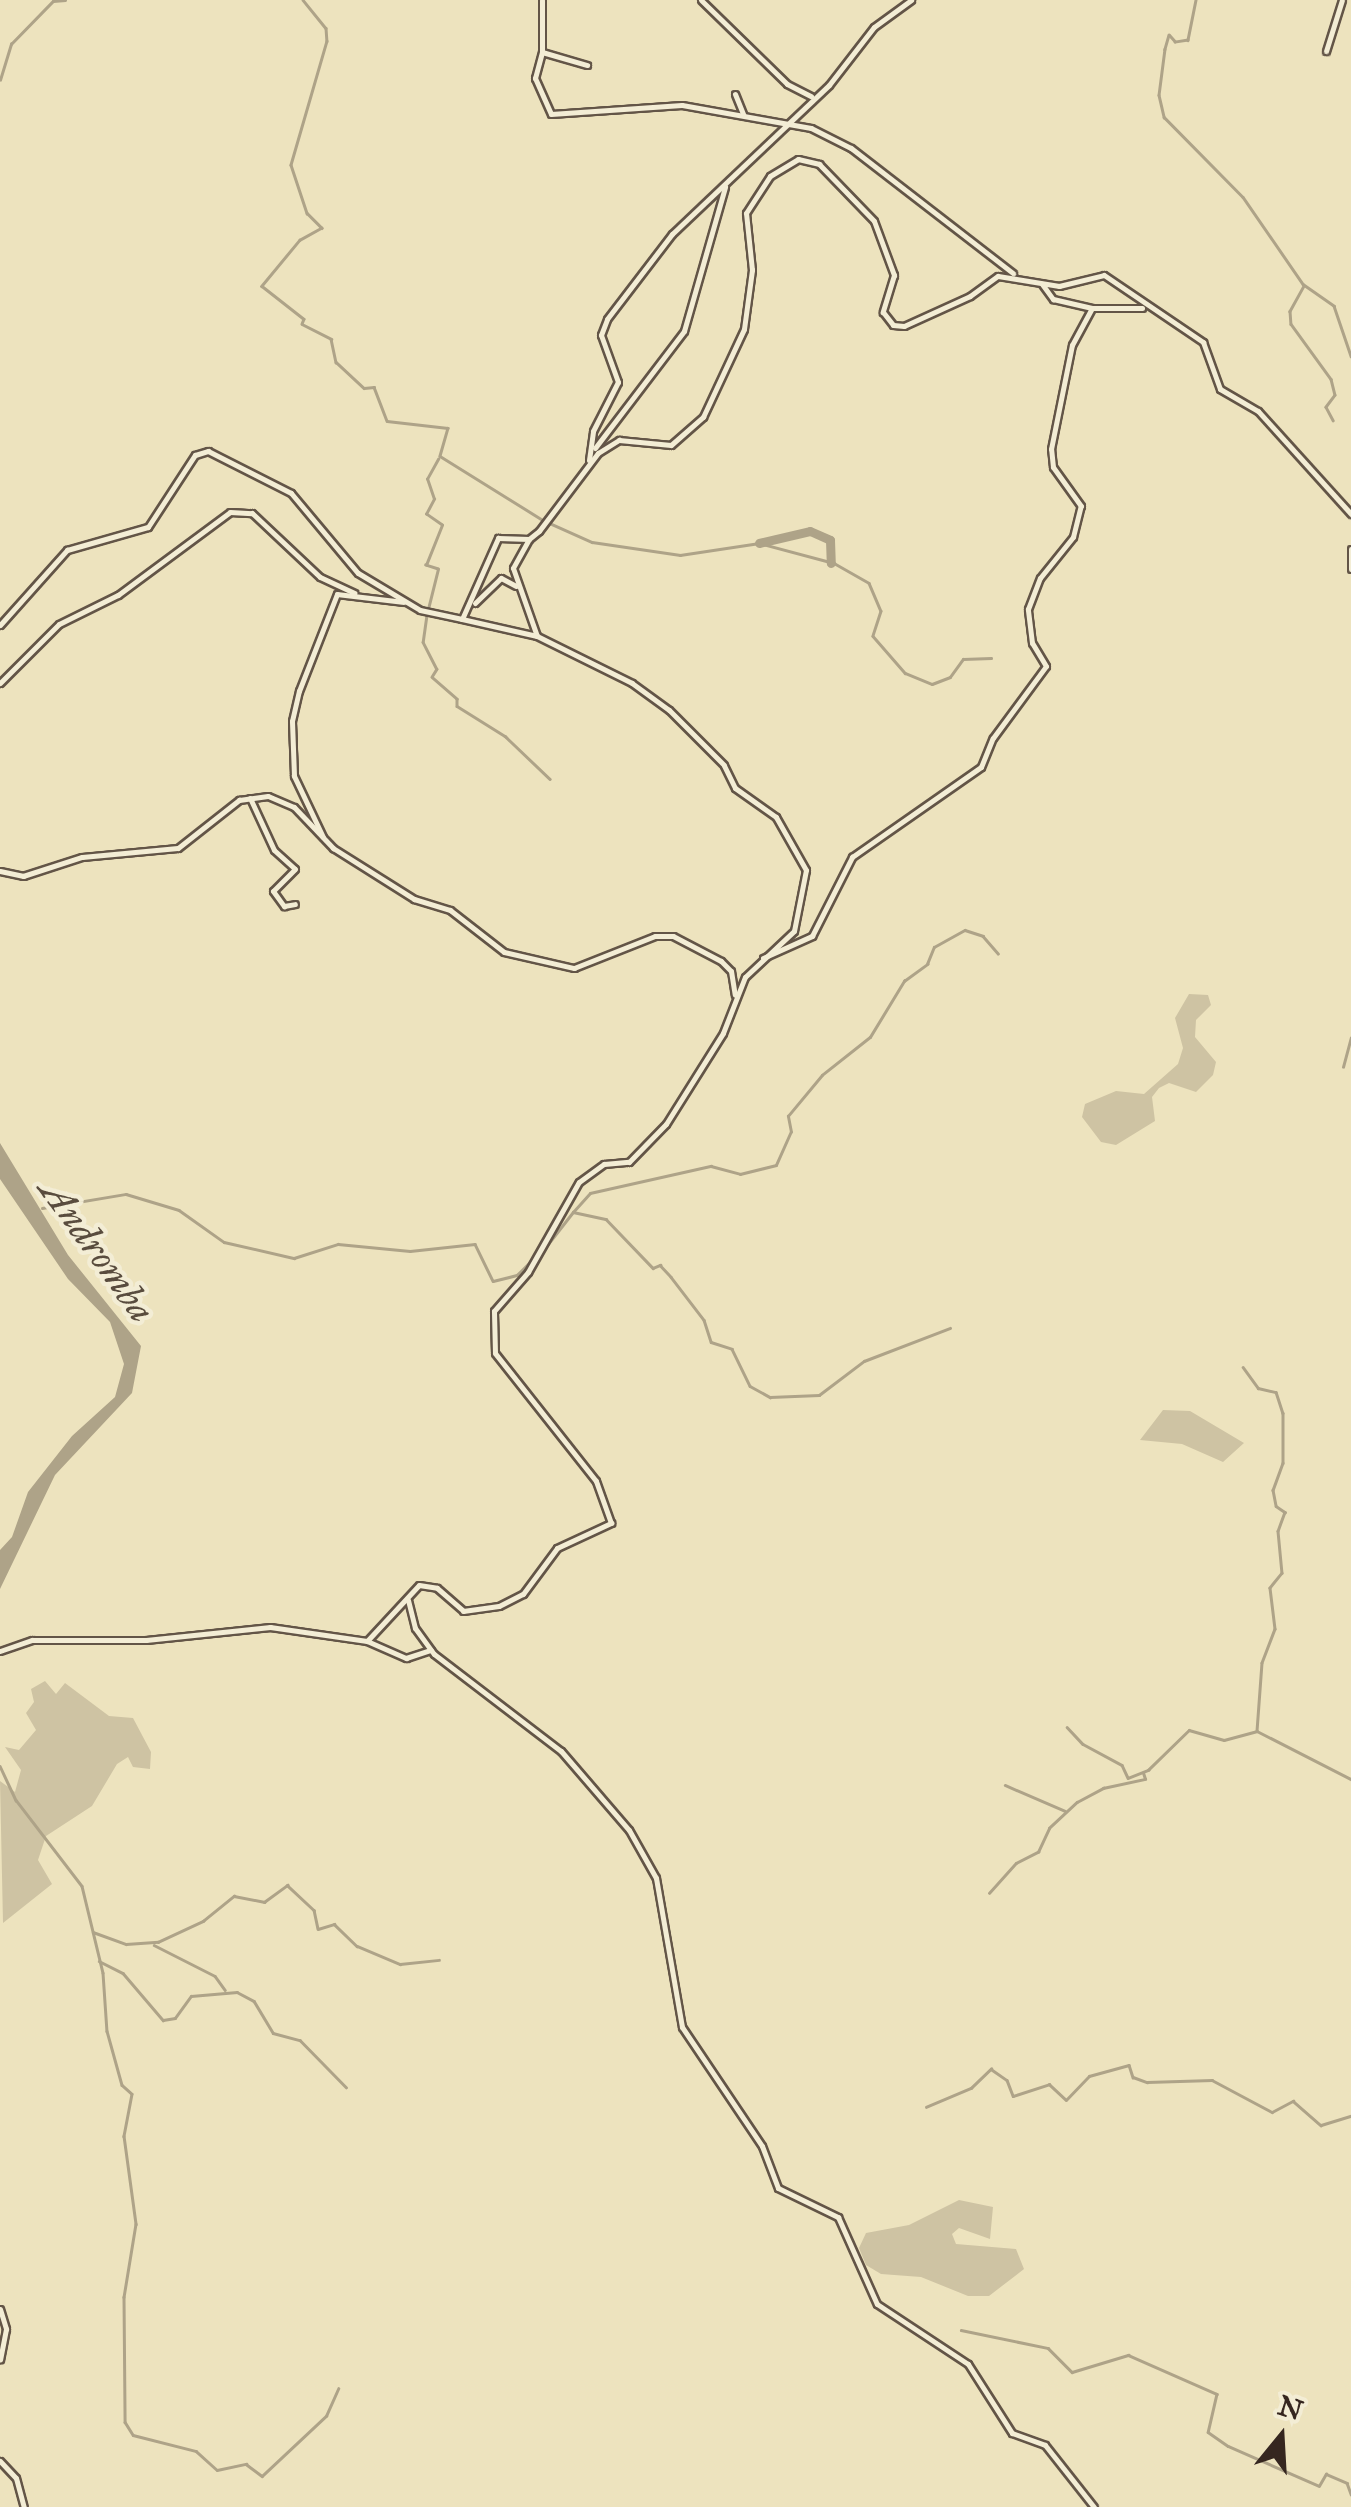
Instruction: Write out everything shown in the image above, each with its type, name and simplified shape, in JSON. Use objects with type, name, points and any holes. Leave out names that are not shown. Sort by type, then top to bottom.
[{"type":"street","points":[[542,0],[542,52],[535,78],[550,114],[682,105],[790,124],[851,148],[987,259],[1016,274],[1059,286],[1104,275],[1144,308],[1203,342],[1220,389],[1258,411],[1351,514]]},
{"type":"street","points":[[701,0],[787,84],[811,96]]},
{"type":"street","points":[[593,450],[593,432],[618,382],[602,329],[672,234],[790,124],[811,96],[829,85],[874,27],[911,0]]},
{"type":"street","points":[[1326,51],[1342,0]]},
{"type":"street","points":[[542,52],[586,65]]},
{"type":"street","points":[[735,94],[746,116]]},
{"type":"street","points":[[588,462],[620,440],[671,445],[703,417],[744,329],[752,270],[746,213],[786,163],[820,164],[874,221],[894,275],[884,312],[893,325],[970,296],[988,278],[1016,274]]},
{"type":"street","points":[[537,636],[517,586],[515,559],[684,332],[726,184]]},
{"type":"street","points":[[1040,282],[1053,299],[1092,308],[1144,308]]},
{"type":"street","points":[[761,958],[812,936],[852,857],[982,767],[993,738],[1046,666],[1032,643],[1028,609],[1040,578],[1073,537],[1081,506],[1054,467],[1050,449],[1072,344],[1092,308]]},
{"type":"street","points":[[0,624],[66,550],[148,527],[203,451],[291,493],[340,559],[407,602]]},
{"type":"street","points":[[0,684],[59,624],[118,595],[230,512],[252,513],[320,577],[354,594]]},
{"type":"street","points":[[473,605],[498,538],[528,539]]},
{"type":"street","points":[[1351,550],[1351,568]]},
{"type":"street","points":[[462,618],[500,578],[517,586]]},
{"type":"street","points":[[324,839],[294,776],[292,722],[332,601],[344,590],[537,636],[632,683],[711,752],[735,788],[776,817],[806,878],[794,931],[761,958],[736,994],[723,1033],[666,1124],[628,1162],[604,1164],[579,1182],[562,1220],[533,1253],[528,1272],[494,1311],[495,1354],[596,1481],[611,1524],[557,1548],[523,1594],[499,1606],[455,1609],[429,1584],[419,1585],[367,1641]]},
{"type":"street","points":[[0,871],[23,876],[82,858],[178,848],[229,806],[250,798],[280,798],[324,839],[414,899],[450,910],[504,952],[574,968],[655,936],[672,936],[731,970],[736,994]]},
{"type":"street","points":[[250,798],[274,850],[295,868],[273,891],[284,906],[295,904]]},
{"type":"street","points":[[408,1600],[415,1628],[431,1650],[562,1751],[629,1830],[656,1878],[682,2027],[762,2146],[778,2188],[838,2217],[877,2304],[968,2364],[1012,2433],[1045,2445],[1094,2507]]},
{"type":"street","points":[[0,1651],[32,1640],[146,1640],[270,1627],[367,1641],[406,1658],[431,1650]]},
{"type":"street","points":[[0,2309],[6,2329],[0,2360]]},
{"type":"street","points":[[0,2461],[16,2478],[24,2507]]},
{"type":"shaded area","points":[[1189,994],[1208,995],[1211,1005],[1196,1020],[1195,1037],[1216,1062],[1213,1075],[1196,1092],[1169,1083],[1159,1088],[1152,1097],[1155,1121],[1116,1145],[1101,1142],[1082,1117],[1085,1104],[1116,1091],[1144,1094],[1178,1064],[1183,1048],[1175,1018]]},
{"type":"shaded area","points":[[0,1143],[68,1255],[141,1346],[132,1393],[55,1475],[0,1589],[0,1550],[12,1537],[28,1492],[72,1436],[115,1397],[124,1364],[110,1322],[68,1279],[0,1179]]},
{"type":"shaded area","points":[[1163,1410],[1190,1411],[1244,1443],[1223,1462],[1182,1444],[1140,1440]]},
{"type":"shaded area","points":[[45,1681],[56,1694],[65,1683],[109,1716],[133,1718],[151,1752],[150,1769],[133,1767],[128,1757],[117,1764],[92,1806],[46,1836],[38,1860],[52,1884],[3,1923],[0,1781],[15,1792],[21,1770],[5,1747],[19,1750],[36,1730],[26,1713],[34,1702],[31,1689]]},
{"type":"shaded area","points":[[959,2200],[993,2207],[990,2239],[959,2228],[952,2234],[956,2244],[1016,2249],[1024,2269],[989,2296],[968,2296],[921,2277],[881,2274],[866,2265],[859,2248],[866,2233],[909,2225]]},
{"type":"waterway","points":[[0,80],[11,44],[53,1],[65,0]]},
{"type":"waterway","points":[[303,0],[326,28],[327,41],[291,165],[307,213],[322,228],[300,240],[262,286],[304,319],[302,324],[331,339],[336,362],[364,388],[374,387],[387,421],[448,428],[440,456],[543,520]]},
{"type":"waterway","points":[[1196,0],[1188,40],[1175,42],[1169,35],[1165,49],[1159,95],[1164,117],[1243,197],[1303,284],[1334,306],[1351,356]]},
{"type":"waterway","points":[[1304,286],[1290,311],[1291,324],[1331,379],[1335,395],[1326,407],[1333,420]]},
{"type":"waterway","points":[[428,609],[438,569],[426,565],[442,525],[426,514],[434,499],[427,479],[438,459]]},
{"type":"waterway","points":[[547,522],[592,542],[680,555],[759,543],[834,563],[869,583],[881,611],[873,636],[905,673],[932,684],[950,677],[963,659],[991,658]]},
{"type":"waterway","points":[[759,543],[810,531],[830,540],[831,563]]},
{"type":"waterway","points":[[427,615],[423,642],[437,669],[432,677],[457,699],[457,706],[505,736],[550,779]]},
{"type":"waterway","points":[[573,1212],[590,1193],[711,1166],[740,1174],[776,1165],[791,1132],[788,1116],[822,1075],[870,1037],[904,981],[927,964],[934,947],[965,930],[983,936],[998,953]]},
{"type":"waterway","points":[[1343,1067],[1351,1038]]},
{"type":"waterway","name":"Andromba","points":[[42,1208],[126,1194],[179,1210],[224,1242],[294,1258],[338,1244],[410,1251],[475,1244],[493,1281],[517,1275],[529,1263]]},
{"type":"waterway","points":[[538,1257],[573,1212],[606,1219],[653,1268],[660,1265],[704,1320],[711,1342],[732,1349],[750,1386],[770,1397],[819,1395],[864,1361],[950,1328]]},
{"type":"waterway","points":[[1243,1367],[1258,1388],[1276,1392],[1283,1413],[1283,1463],[1273,1490],[1276,1506],[1285,1512],[1278,1531],[1282,1573],[1270,1588],[1275,1629],[1262,1663],[1257,1731]]},
{"type":"waterway","points":[[1067,1727],[1083,1744],[1122,1765],[1128,1778],[1148,1770],[1189,1730],[1224,1740],[1257,1731],[1351,1779]]},
{"type":"waterway","points":[[0,1766],[16,1800],[82,1886],[103,1973],[107,2031],[122,2085],[132,2094],[124,2136],[136,2224],[124,2297],[125,2422],[133,2435],[196,2451],[217,2470],[246,2464],[262,2476],[326,2416],[338,2389]]},
{"type":"waterway","points":[[989,1893],[1016,1863],[1038,1852],[1049,1828],[1077,1802],[1103,1788],[1145,1779],[1143,1773]]},
{"type":"waterway","points":[[1005,1785],[1065,1811]]},
{"type":"waterway","points":[[93,1932],[126,1944],[158,1942],[203,1921],[234,1896],[264,1902],[287,1885],[314,1910],[318,1929],[334,1924],[357,1946],[400,1964],[439,1960]]},
{"type":"waterway","points":[[154,1945],[215,1976],[225,1990]]},
{"type":"waterway","points":[[99,1961],[123,1973],[163,2020],[175,2018],[191,1996],[237,1992],[254,2001],[273,2033],[300,2040],[346,2087]]},
{"type":"waterway","points":[[926,2107],[971,2088],[991,2069],[1007,2080],[1013,2096],[1049,2084],[1066,2100],[1089,2076],[1129,2065],[1133,2077],[1147,2082],[1212,2080],[1272,2112],[1293,2101],[1321,2125],[1351,2116]]},
{"type":"waterway","points":[[961,2330],[1048,2348],[1072,2372],[1128,2355],[1217,2394],[1208,2432],[1228,2446],[1319,2486],[1326,2474],[1347,2483],[1351,2494]]}]
